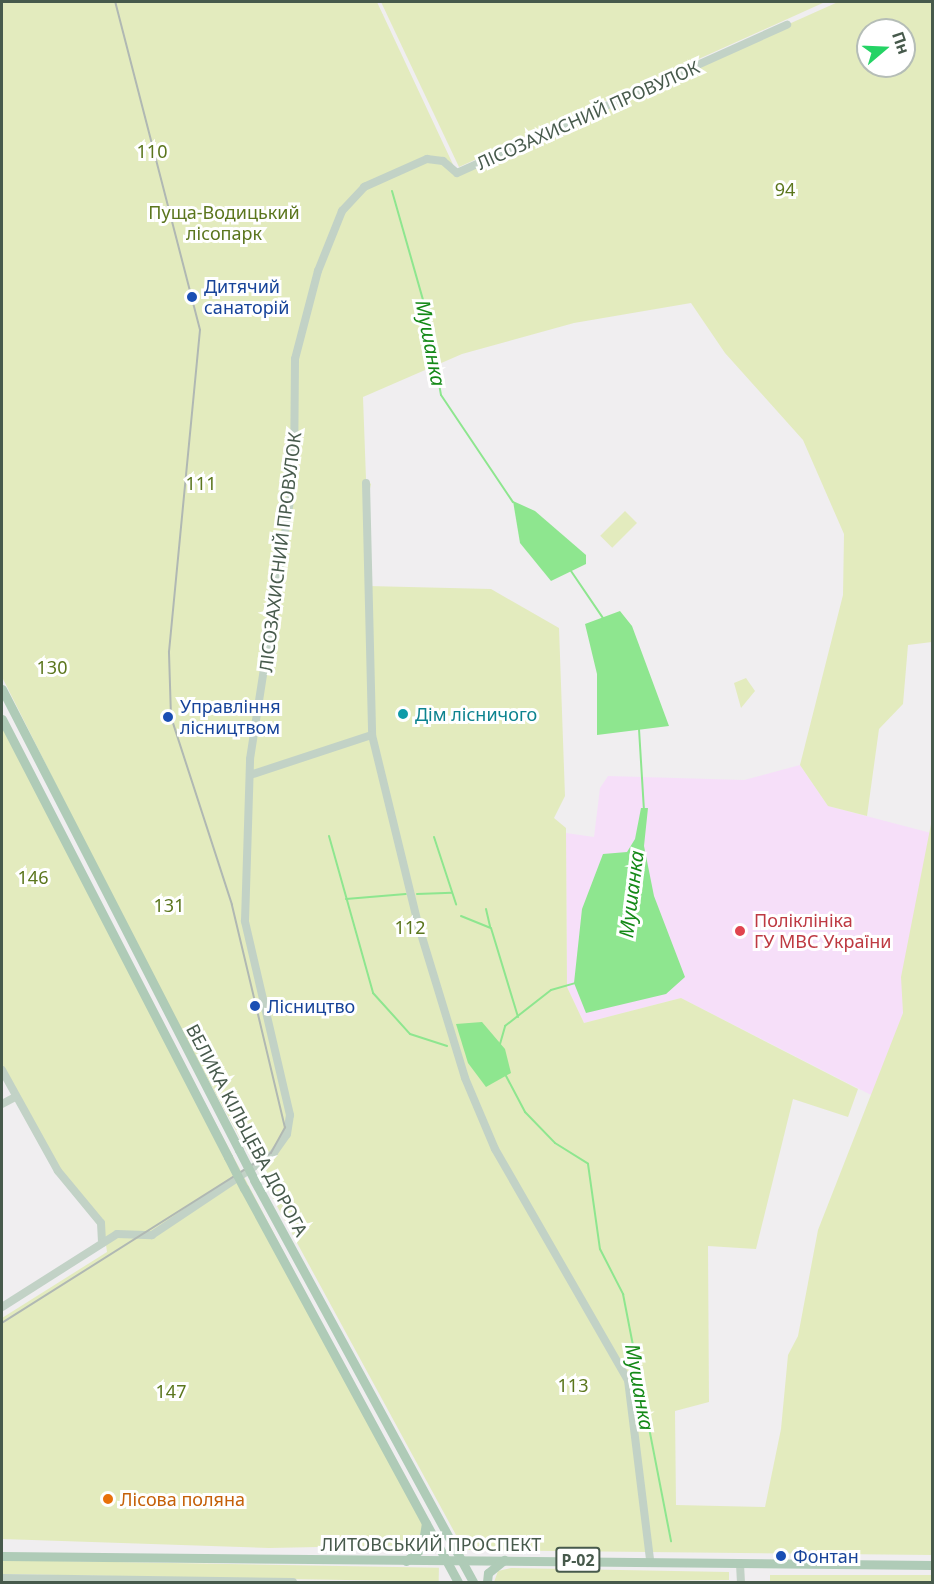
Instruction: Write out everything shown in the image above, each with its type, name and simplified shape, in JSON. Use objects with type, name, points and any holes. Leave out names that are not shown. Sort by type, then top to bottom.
[{"type":"main road","name":"ВЕЛИКА КІЛЬЦЕВА ДОРОГА","points":[[2,689],[254,1180],[473,1582]]},
{"type":"main road","name":"ВЕЛИКА КІЛЬЦЕВА ДОРОГА","points":[[2,719],[244,1188],[458,1582]]},
{"type":"main road","points":[[405,1561],[422,1548],[426,1521]]},
{"type":"main road","name":"ЛИТОВСЬКИЙ ПРОСПЕКТ","points":[[2,1556],[405,1561],[650,1560],[740,1564],[933,1565]]},
{"type":"main road","points":[[487,1582],[488,1573],[505,1560]]},
{"type":"street","name":"ЛІСОЗАХИСНИЙ ПРОВУЛОК","points":[[2,1307],[117,1234],[152,1234],[273,1154],[287,1134],[290,1115],[245,921],[250,775],[294,475],[295,359],[318,271],[342,211],[364,187],[416,163],[443,161],[457,173],[787,25]]},
{"type":"street","points":[[366,483],[372,735],[418,924],[465,1078],[495,1149],[627,1380],[650,1560]]},
{"type":"street","points":[[250,775],[372,735]]},
{"type":"street","points":[[2,1070],[58,1171],[96,1214],[104,1230],[102,1243]]},
{"type":"street","points":[[2,1104],[15,1097]]},
{"type":"street","points":[[740,1564],[741,1582]]},
{"type":"street","points":[[2,1578],[293,1582]]},
{"type":"shaded area","name":"Поліклініка ГУ МВС України","points":[[800,765],[828,806],[931,833],[902,976],[903,1013],[873,1096],[681,998],[584,1023],[567,987],[566,833],[594,837],[600,788],[608,776],[744,780]]},
{"type":"green space","points":[[2,2],[377,2],[457,173],[838,2],[932,2],[932,642],[908,645],[903,704],[879,729],[867,816],[828,806],[800,765],[843,595],[844,534],[803,440],[725,353],[691,303],[574,323],[462,354],[363,397],[366,479],[371,484],[366,507],[368,586],[491,589],[559,628],[565,796],[554,818],[566,828],[567,987],[584,1023],[681,998],[858,1089],[848,1117],[793,1099],[756,1249],[708,1246],[709,1402],[675,1411],[676,1505],[765,1507],[781,1429],[788,1355],[798,1336],[818,1230],[903,1013],[901,977],[932,819],[932,1555],[469,1550],[456,1535],[154,980],[2,677]]},
{"type":"green space","points":[[381,2],[825,2],[459,167]]},
{"type":"green space","points":[[625,511],[637,523],[612,548],[600,536]]},
{"type":"green space","points":[[746,678],[755,691],[741,708],[734,683]]},
{"type":"green space","name":"147","points":[[2,719],[426,1521],[418,1545],[269,1548],[2,1539],[2,1318],[107,1252],[104,1230],[72,1189],[2,1070]]},
{"type":"green space","points":[[2,1560],[439,1568],[439,1582],[2,1574]]},
{"type":"green space","points":[[511,1568],[729,1572],[729,1580],[494,1582],[498,1571]]},
{"type":"green space","points":[[770,1575],[932,1575],[932,1582],[770,1582]]},
{"type":"water","points":[[513,501],[535,511],[586,555],[586,564],[551,581],[520,543]]},
{"type":"water","points":[[620,611],[632,626],[669,726],[597,735],[597,674],[585,624]]},
{"type":"water","points":[[641,808],[648,808],[644,846],[654,896],[685,977],[666,994],[586,1013],[574,983],[582,909],[603,854],[627,852],[635,839]]},
{"type":"water","points":[[482,1022],[505,1049],[511,1073],[486,1087],[468,1063],[456,1024]]},
{"type":"waterway","name":"Мушанка","points":[[392,191],[427,314],[441,395],[513,502]]},
{"type":"waterway","name":"Мушанка","points":[[571,571],[603,618]]},
{"type":"waterway","name":"Мушанка","points":[[639,729],[644,810]]},
{"type":"waterway","points":[[329,836],[373,993],[410,1034],[447,1046]]},
{"type":"waterway","points":[[434,837],[456,904]]},
{"type":"waterway","points":[[417,894],[452,893]]},
{"type":"waterway","points":[[346,899],[406,894]]},
{"type":"waterway","points":[[486,909],[490,927]]},
{"type":"waterway","points":[[461,916],[491,928],[518,1017]]},
{"type":"waterway","name":"Мушанка","points":[[500,1044],[505,1026],[551,990],[575,983]]},
{"type":"waterway","name":"Мушанка","points":[[505,1074],[525,1112],[555,1143],[588,1164],[600,1249],[623,1294],[671,1541]]},
{"type":"tram line","points":[[2,1323],[271,1153],[285,1128],[232,905],[171,717],[169,652],[200,330],[115,2]]},
{"type":"place","name":"Дитячий санаторій","points":[[192,297]]},
{"type":"place","name":"Дім лісничого","points":[[403,714]]},
{"type":"place","name":"Управління лісництвом","points":[[168,717]]},
{"type":"place","name":"Поліклініка ГУ МВС України","points":[[740,931]]},
{"type":"place","name":"Лісництво","points":[[255,1006]]},
{"type":"place","name":"Лісова поляна","points":[[108,1499]]},
{"type":"place","name":"Фонтан","points":[[781,1556]]},
{"type":"park label","name":"110","points":[[152,151]]},
{"type":"park label","name":"94","points":[[785,189]]},
{"type":"park label","name":"Пуща-Водицький лісопарк","points":[[224,223]]},
{"type":"park label","name":"111","points":[[201,483]]},
{"type":"park label","name":"130","points":[[52,667]]},
{"type":"park label","name":"146","points":[[33,877]]},
{"type":"park label","name":"131","points":[[169,905]]},
{"type":"park label","name":"112","points":[[410,927]]},
{"type":"park label","name":"113","points":[[573,1385]]}]
